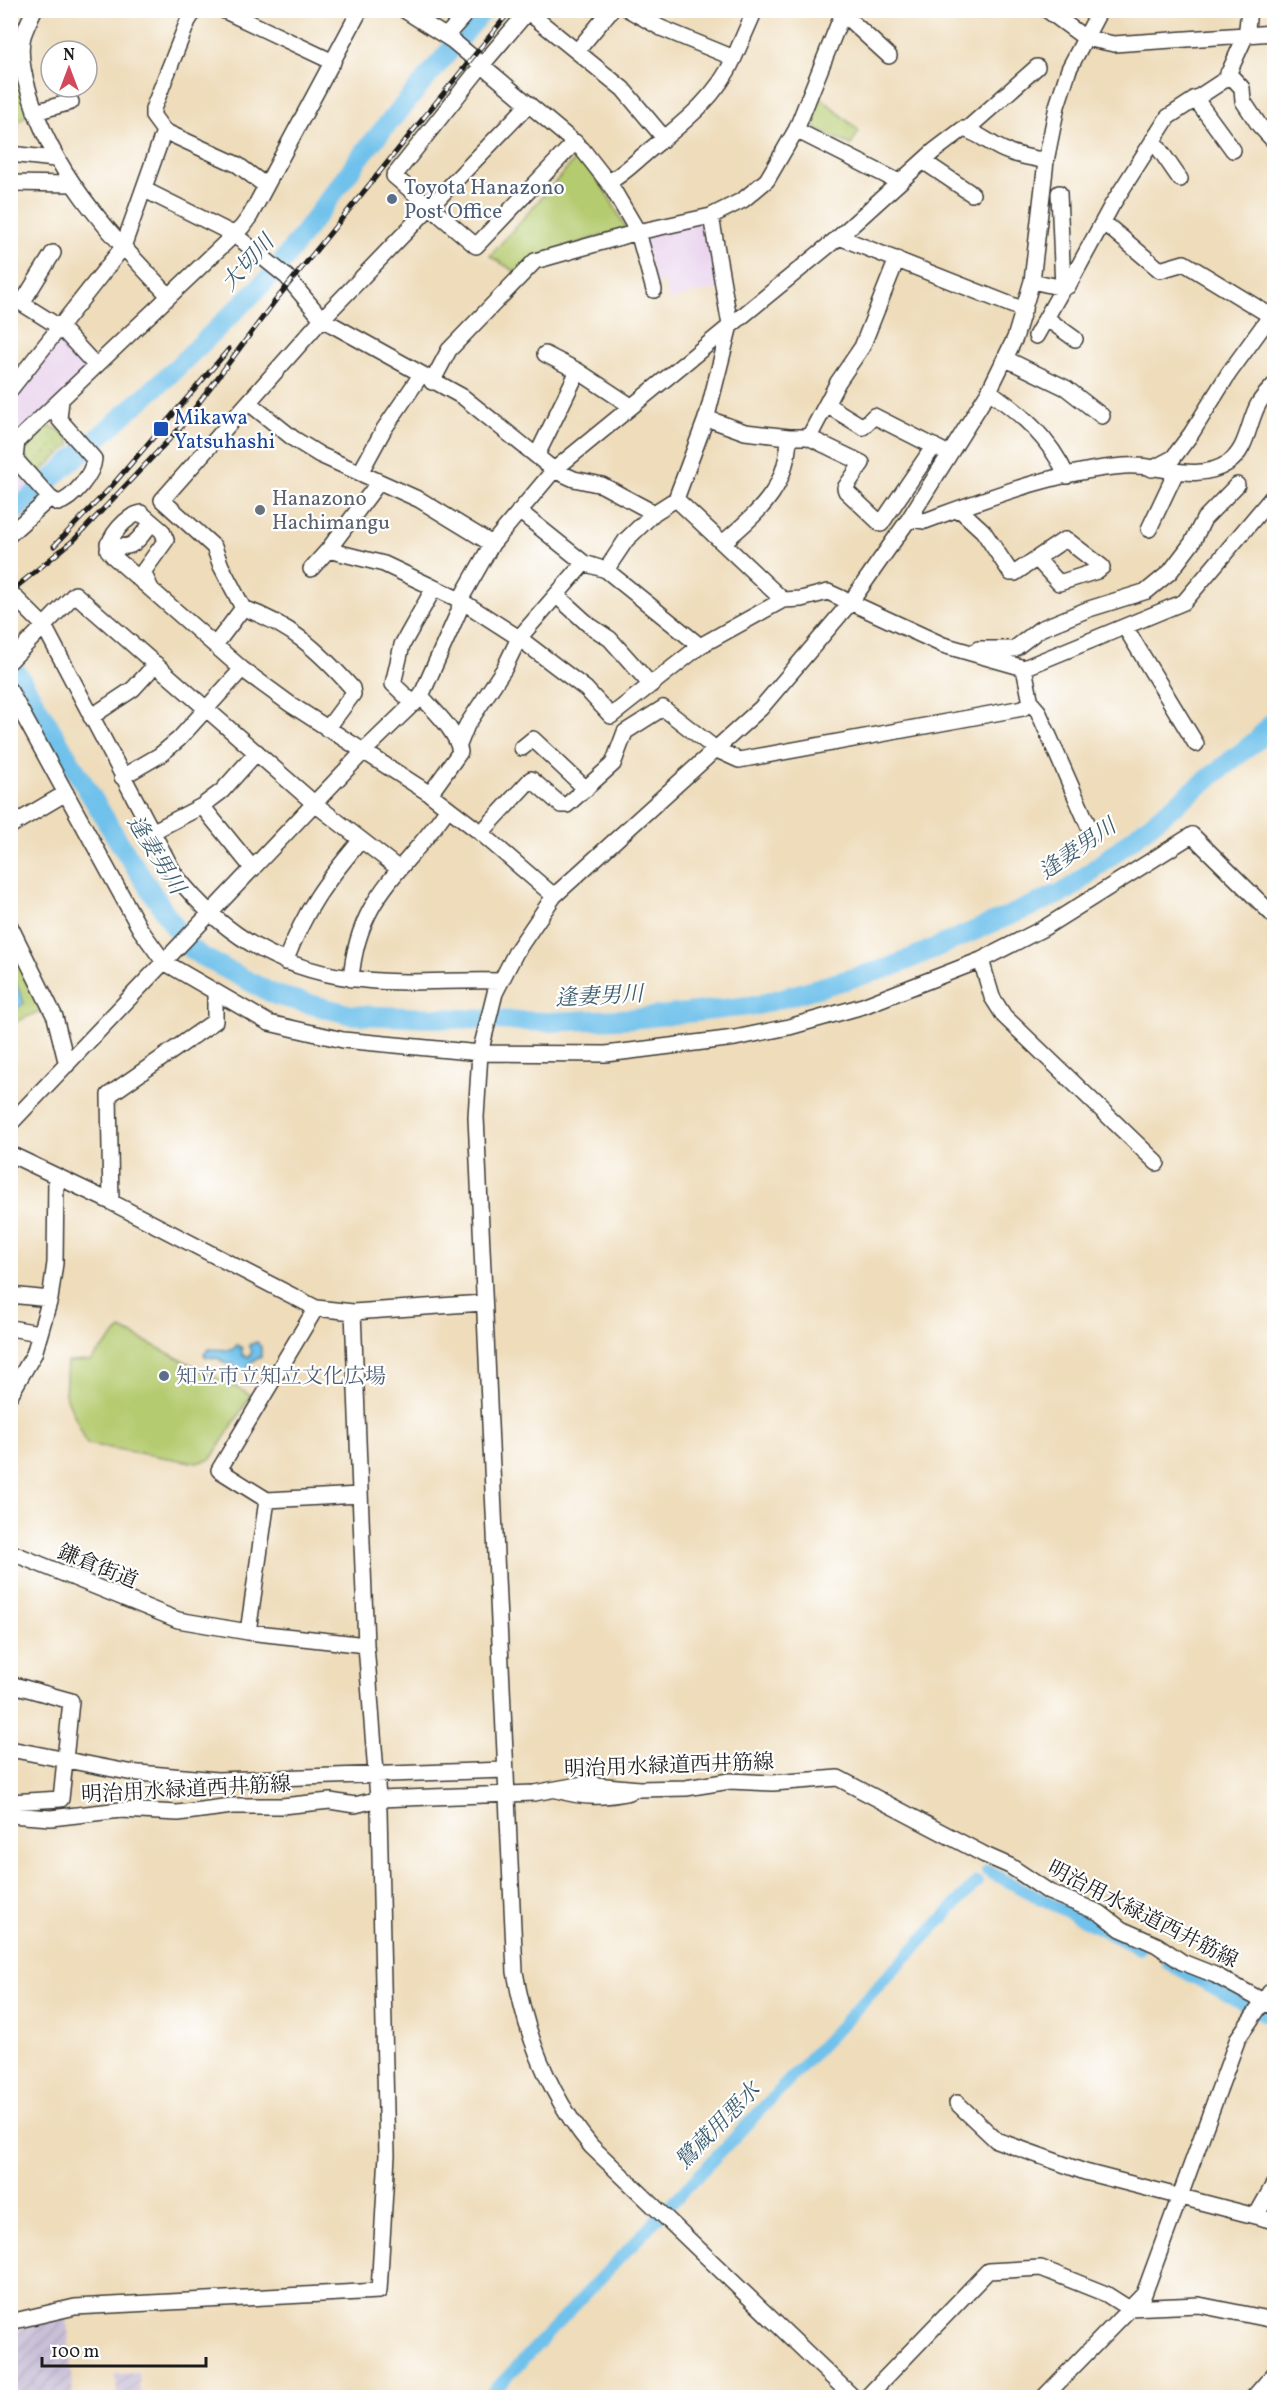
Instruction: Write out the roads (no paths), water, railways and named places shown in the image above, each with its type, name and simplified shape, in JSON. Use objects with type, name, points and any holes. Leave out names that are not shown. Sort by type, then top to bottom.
[{"type":"street","points":[[34,10],[17,35],[35,112],[55,159],[72,184],[123,247],[169,296]]},
{"type":"street","points":[[195,10],[188,21],[153,109],[153,116],[164,131],[238,165],[266,186]]},
{"type":"street","points":[[223,10],[333,62]]},
{"type":"street","points":[[61,400],[59,419],[94,459],[93,467],[63,502],[58,503],[50,498],[15,459],[17,441],[235,235],[250,216],[360,10]]},
{"type":"street","points":[[405,10],[453,42],[575,142],[609,182],[638,232],[654,290]]},
{"type":"street","points":[[453,42],[469,10]]},
{"type":"street","points":[[577,51],[611,10]]},
{"type":"street","points":[[629,10],[661,28],[735,58]]},
{"type":"street","points":[[609,182],[710,97],[726,76],[755,10]]},
{"type":"street","points":[[1047,10],[1085,38],[1114,44],[1246,37],[1275,33]]},
{"type":"street","points":[[854,2397],[660,2215],[591,2146],[569,2120],[533,2048],[520,2005],[514,1972],[483,1303],[476,1117],[481,1047],[498,987],[516,952],[554,896],[761,708],[850,603],[909,519],[989,391],[1006,358],[1032,281],[1046,160],[1063,86],[1100,10]]},
{"type":"street","points":[[1032,281],[1063,288],[1068,286],[1103,222],[1153,140],[1173,112],[1226,79],[1246,37],[1249,10]]},
{"type":"street","points":[[575,142],[476,246],[394,176],[528,11],[623,89],[664,138]]},
{"type":"street","points":[[360,473],[384,429],[449,350],[535,261],[638,232],[711,216],[742,200],[767,180],[796,130],[843,12],[890,56]]},
{"type":"street","points":[[966,130],[1037,67]]},
{"type":"street","points":[[1228,73],[1242,88],[1244,101],[1259,124],[1275,141]]},
{"type":"street","points":[[1195,99],[1233,150]]},
{"type":"street","points":[[35,112],[71,102]]},
{"type":"street","points":[[327,729],[353,694],[352,688],[325,658],[299,635],[273,618],[243,608],[221,566],[214,547],[162,500],[322,319],[529,104]]},
{"type":"street","points":[[10,1124],[364,751],[417,700],[459,611],[460,600],[492,544],[554,470],[839,237],[899,182],[963,129],[981,134],[996,146],[1014,154],[1046,160]]},
{"type":"street","points":[[796,130],[899,182]]},
{"type":"street","points":[[10,390],[123,247],[164,131]]},
{"type":"street","points":[[1153,140],[1180,179]]},
{"type":"street","points":[[10,154],[55,159]]},
{"type":"street","points":[[929,156],[972,194]]},
{"type":"street","points":[[10,183],[72,184]]},
{"type":"street","points":[[145,190],[235,235],[287,277],[322,319],[463,397],[554,470],[574,479],[602,484],[654,513]]},
{"type":"street","points":[[1036,336],[1063,288],[1059,193]]},
{"type":"street","points":[[606,570],[626,540],[654,513],[676,499],[706,418],[730,325],[711,216]]},
{"type":"street","points":[[1103,222],[1160,270],[1184,263],[1273,313],[1228,373],[1191,434],[1173,458],[1152,469]]},
{"type":"street","points":[[839,237],[1024,310]]},
{"type":"street","points":[[53,253],[16,299],[61,328],[96,366]]},
{"type":"street","points":[[808,437],[838,382],[862,347],[897,259]]},
{"type":"street","points":[[1046,318],[1075,339]]},
{"type":"street","points":[[545,354],[578,371],[631,406]]},
{"type":"street","points":[[1006,358],[1065,387],[1102,416]]},
{"type":"street","points":[[537,455],[578,371]]},
{"type":"street","points":[[909,519],[925,521],[1067,476],[1126,465],[1176,472],[1197,472],[1230,462],[1246,438],[1258,404],[1275,385]]},
{"type":"street","points":[[989,391],[1042,434],[1058,457],[1067,476]]},
{"type":"street","points":[[249,403],[294,440],[420,500],[492,544]]},
{"type":"street","points":[[827,405],[863,427],[874,416],[950,455]]},
{"type":"street","points":[[706,418],[745,432],[808,437],[862,463],[845,488],[881,524],[934,446]]},
{"type":"street","points":[[38,419],[59,419]]},
{"type":"street","points":[[723,543],[772,497],[788,455],[789,437]]},
{"type":"street","points":[[1149,529],[1176,472]]},
{"type":"street","points":[[311,569],[379,482]]},
{"type":"street","points":[[957,649],[1014,649],[1040,629],[1089,609],[1147,591],[1170,573],[1192,543],[1204,519],[1237,485]]},
{"type":"street","points":[[611,716],[700,646],[783,600],[801,599],[828,592],[957,649],[1024,668],[1172,608],[1190,597],[1275,495]]},
{"type":"street","points":[[10,534],[50,498]]},
{"type":"street","points":[[676,499],[783,600]]},
{"type":"street","points":[[959,509],[982,531],[1011,573],[1016,573],[1037,559]]},
{"type":"street","points":[[519,511],[584,563],[606,570],[700,646]]},
{"type":"street","points":[[136,572],[166,540],[162,531],[141,513],[133,514],[108,544],[108,550],[136,572],[151,590],[242,669],[327,729],[430,794],[481,833],[554,896]]},
{"type":"street","points":[[108,544],[123,548],[133,546],[152,523]]},
{"type":"street","points":[[328,550],[384,564],[460,600],[519,638],[586,689],[625,732]]},
{"type":"street","points":[[459,745],[467,725],[504,669],[519,638],[584,563]]},
{"type":"street","points":[[430,794],[460,752],[459,745],[441,719],[393,684],[402,645],[434,588]]},
{"type":"street","points":[[10,592],[44,626],[174,873],[205,919],[285,962],[351,979],[498,987]]},
{"type":"street","points":[[10,661],[75,594],[315,804],[399,868]]},
{"type":"street","points":[[556,595],[610,639],[651,685]]},
{"type":"street","points":[[215,645],[243,608]]},
{"type":"street","points":[[1125,627],[1196,744]]},
{"type":"street","points":[[91,717],[133,689],[156,664]]},
{"type":"street","points":[[1024,668],[1031,703],[1038,711],[1092,834]]},
{"type":"street","points":[[122,777],[160,755],[179,739],[242,669]]},
{"type":"street","points":[[10,691],[140,929],[166,960],[215,994],[269,1023],[322,1036],[606,1054],[735,1038],[789,1027],[863,1006],[981,960],[1044,928],[1192,835],[1275,916]]},
{"type":"street","points":[[481,833],[531,779],[564,806],[613,764],[625,732],[663,708],[717,750],[739,760],[771,756],[1023,708],[1031,703]]},
{"type":"street","points":[[522,748],[533,739],[586,789]]},
{"type":"street","points":[[152,832],[202,807],[222,791],[257,752]]},
{"type":"street","points":[[10,826],[66,793]]},
{"type":"street","points":[[202,807],[253,869]]},
{"type":"street","points":[[351,979],[353,954],[368,910],[448,808]]},
{"type":"street","points":[[285,962],[315,897],[361,840]]},
{"type":"street","points":[[10,926],[55,1017],[67,1065]]},
{"type":"street","points":[[981,960],[992,997],[1004,1016],[1157,1163]]},
{"type":"street","points":[[111,1202],[109,1095],[215,1021],[215,994]]},
{"type":"street","points":[[10,1154],[111,1202],[316,1308],[352,1312],[483,1303]]},
{"type":"street","points":[[10,1395],[34,1354],[50,1299],[56,1263],[56,1176]]},
{"type":"street","points":[[10,1295],[50,1299]]},
{"type":"street","points":[[316,1308],[219,1470],[267,1500],[359,1495]]},
{"type":"street","points":[[10,2322],[23,2317],[75,2307],[379,2291],[387,2155],[379,1799],[366,1645],[352,1312]]},
{"type":"street","points":[[10,1328],[39,1333]]},
{"type":"street","points":[[248,1632],[267,1500]]},
{"type":"street","name":"鎌倉街道","points":[[10,1552],[171,1617],[248,1632],[366,1645]]},
{"type":"street","points":[[10,1684],[71,1701],[61,1799],[10,1802]]},
{"type":"street","points":[[10,1749],[66,1758],[128,1772],[218,1780],[505,1770]]},
{"type":"street","name":"明治用水緑道西井筋線","points":[[10,1815],[51,1818],[121,1810],[185,1813],[232,1806],[282,1806],[330,1801],[355,1805],[379,1799],[534,1793],[598,1784],[639,1789],[694,1787],[730,1781],[773,1783],[838,1778],[985,1855],[1001,1861],[1049,1892],[1100,1913],[1122,1929],[1157,1945],[1182,1962],[1223,1978],[1264,2005]]},
{"type":"street","points":[[1043,2397],[1144,2294],[1238,2037],[1264,2005]]},
{"type":"street","points":[[957,2103],[996,2140],[1085,2172],[1275,2221]]},
{"type":"street","points":[[1256,2216],[1275,2184]]},
{"type":"street","points":[[866,2397],[988,2271],[1041,2268],[1106,2295],[1128,2308],[1199,2305],[1275,2320]]},
{"type":"street","points":[[1253,2397],[1275,2374]]},
{"type":"water","points":[[11,971],[24,1003],[16,1009],[11,999]]},
{"type":"water","points":[[257,1342],[261,1347],[261,1357],[251,1362],[246,1371],[240,1371],[233,1363],[228,1365],[217,1358],[206,1357],[204,1354],[209,1349],[232,1350],[237,1345],[242,1348],[242,1355],[249,1357],[252,1351],[249,1345]]},
{"type":"waterway","name":"大切川","points":[[10,515],[166,378],[274,273],[364,152],[484,10]]},
{"type":"waterway","name":"逢妻男川","points":[[10,668],[17,673],[119,842],[187,946],[201,956],[275,995],[352,1015],[549,1022],[641,1018],[758,1005],[891,967],[1068,890],[1257,740],[1274,721]]},
{"type":"waterway","name":"鷺蔵用悪水","points":[[987,1871],[1139,1949]]},
{"type":"waterway","name":"鷺蔵用悪水","points":[[487,2398],[977,1882]]},
{"type":"waterway","name":"鷺蔵用悪水","points":[[1168,1964],[1274,2021]]},
{"type":"railway","points":[[10,592],[75,539],[180,428],[275,301],[511,10]]},
{"type":"railway","points":[[54,546],[110,488],[229,349]]},
{"type":"place","name":"Toyota Hanazono Post Office","points":[[392,199]]},
{"type":"place","name":"Mikawa Yatsuhashi","points":[[161,429]]},
{"type":"place","name":"Hanazono Hachimangu","points":[[260,510]]},
{"type":"place","name":"知立市立知立文化広場","points":[[164,1376]]}]
